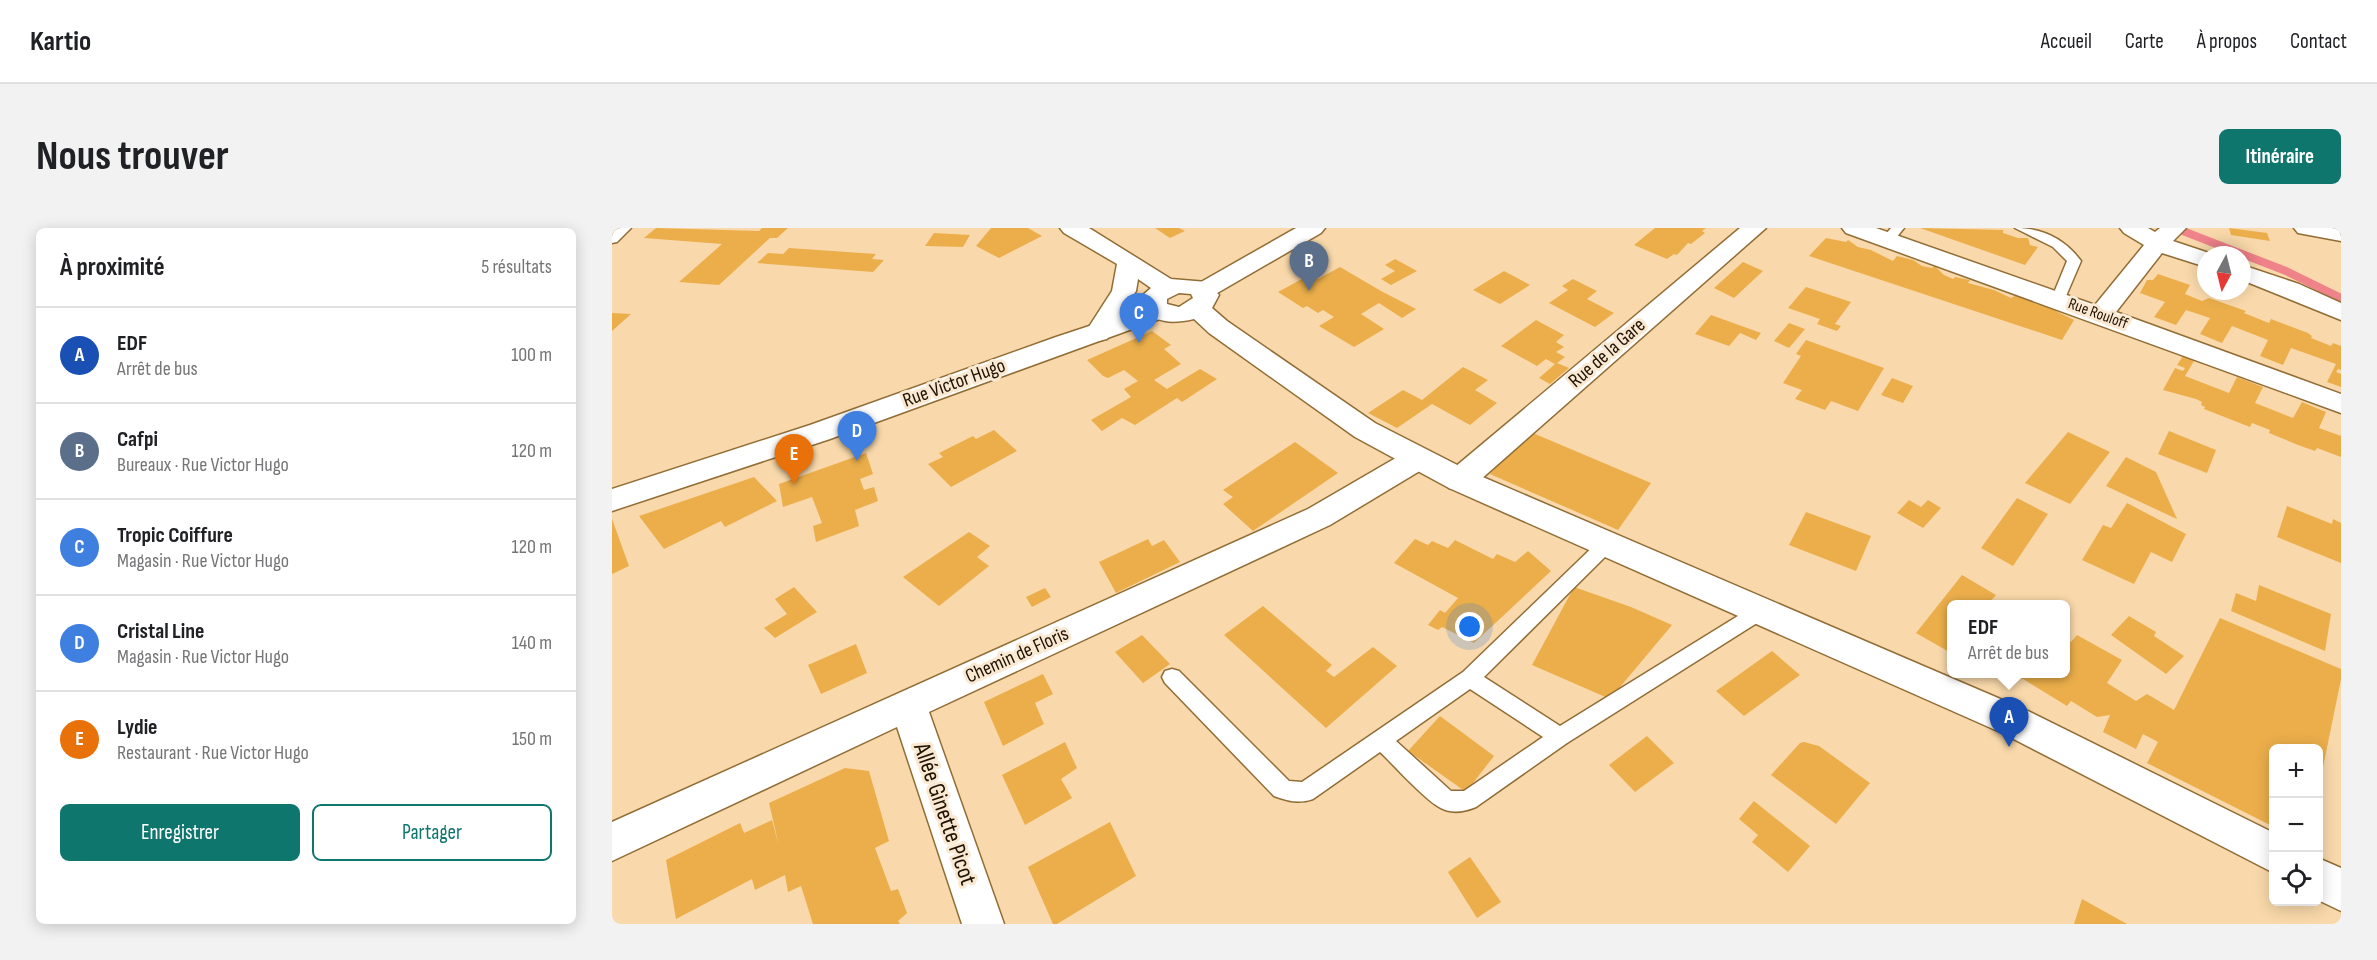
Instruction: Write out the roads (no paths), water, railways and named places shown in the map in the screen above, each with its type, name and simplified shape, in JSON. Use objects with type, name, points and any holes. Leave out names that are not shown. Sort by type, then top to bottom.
[{"type":"street","points":[[1072,228],[1130,263],[1163,299],[1173,315],[1313,228]]},
{"type":"street","name":"Rue de la Gare","points":[[1460,480],[1754,228]]},
{"type":"street","name":"Rue Rouloff","points":[[1854,228],[1892,234],[2058,300],[2341,404]]},
{"type":"street","points":[[2132,228],[2164,237],[2197,255]]},
{"type":"street","points":[[2306,228],[2341,234]]},
{"type":"street","points":[[2100,315],[2164,237]]},
{"type":"street","points":[[1098,333],[1124,291],[1130,263]]},
{"type":"street","points":[[2251,275],[2290,289],[2341,312]]},
{"type":"street","name":"Rue Victor Hugo","points":[[612,500],[820,432],[1098,333],[1163,299]]},
{"type":"street","points":[[1200,299],[1218,327],[1365,430],[1417,459],[1460,480],[2013,721],[2270,852]]},
{"type":"street","name":"Chemin de Floris","points":[[612,842],[1319,517],[1417,459]]},
{"type":"street","name":"Allée Ginette Picot","points":[[908,705],[983,924]]},
{"type":"street","points":[[2323,880],[2341,890]]},
{"type":"lane","points":[[612,239],[625,228]]},
{"type":"lane","points":[[2021,228],[2041,234],[2066,249],[2074,261],[2058,300]]},
{"type":"lane","points":[[1172,677],[1282,789],[1305,792],[1470,678],[1607,544]]},
{"type":"lane","points":[[1381,740],[1446,800],[1457,802],[1468,800],[1560,737],[1761,611]]},
{"type":"lane","points":[[1470,678],[1560,737]]},
{"type":"waterway","points":[[2175,228],[2286,271],[2341,298]]},
{"type":"place","name":"Cafpi","points":[[1309,291]]},
{"type":"place","name":"Tropic Coiffure","points":[[1139,343]]},
{"type":"place","name":"Cristal Line","points":[[857,461]]},
{"type":"place","name":"Lydie","points":[[794,484]]},
{"type":"place","name":"EDF","points":[[2009,747]]}]
